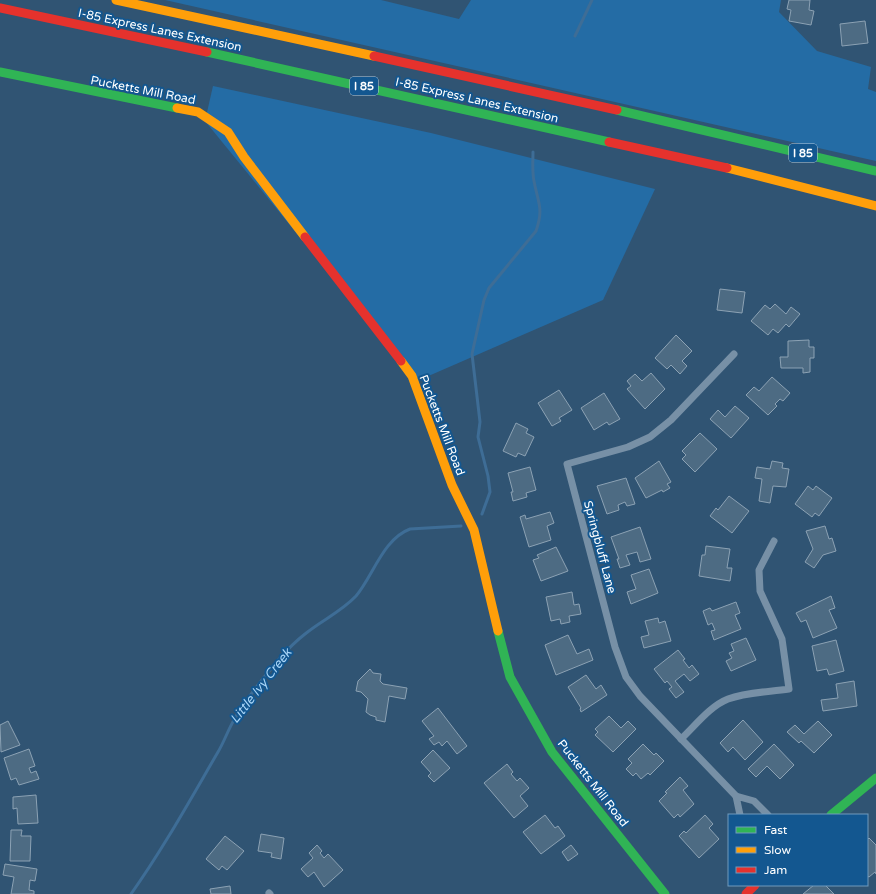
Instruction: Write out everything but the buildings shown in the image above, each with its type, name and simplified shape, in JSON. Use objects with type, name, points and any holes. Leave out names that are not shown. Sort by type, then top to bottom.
[{"type":"main road","name":"I-85 Express Lanes Extension","points":[[116,0],[537,91],[876,171]]},
{"type":"main road","name":"I-85 Express Lanes Extension","points":[[0,8],[323,77],[721,167],[876,206]]},
{"type":"main road","name":"Pucketts Mill Road","points":[[0,72],[198,112],[228,132],[244,157],[412,376],[452,485],[474,530],[491,608],[510,678],[552,752],[665,894]]},
{"type":"main road","points":[[832,814],[876,778]]},
{"type":"main road","points":[[746,894],[754,886]]},
{"type":"street","name":"Springbluff Lane","points":[[734,354],[671,420],[650,437],[628,447],[567,464],[615,647],[626,677],[640,696],[736,796],[754,801],[767,814]]},
{"type":"street","points":[[681,739],[711,711],[727,699],[749,694],[789,689],[782,639],[760,591],[759,570],[774,541]]},
{"type":"street","points":[[736,796],[740,814]]},
{"type":"shaded area","points":[[165,0],[381,0],[459,19],[471,0],[781,0],[779,12],[817,51],[871,67],[868,89],[876,92],[876,161]]},
{"type":"shaded area","points":[[213,86],[431,133],[655,189],[603,300],[417,381],[205,121]]},
{"type":"waterway","name":"Little Ivy Creek","points":[[575,36],[592,0]]},
{"type":"waterway","name":"Little Ivy Creek","points":[[482,514],[490,492],[488,476],[478,437],[480,422],[472,354],[484,300],[489,288],[536,231],[540,211],[533,178],[533,152]]},
{"type":"waterway","name":"Little Ivy Creek","points":[[131,894],[176,824],[220,748],[239,711],[280,658],[305,634],[344,607],[356,596],[386,549],[401,534],[410,529],[461,526]]},
{"type":"traffic: fast","points":[[207,52],[609,142]]},
{"type":"traffic: fast","points":[[0,72],[177,108]]},
{"type":"traffic: fast","points":[[617,110],[876,171]]},
{"type":"traffic: fast","points":[[498,631],[510,677],[552,752],[665,894]]},
{"type":"traffic: fast","points":[[832,814],[876,778]]},
{"type":"traffic: slow","points":[[116,0],[374,56]]},
{"type":"traffic: slow","points":[[177,108],[198,112],[228,132],[244,157],[305,237]]},
{"type":"traffic: slow","points":[[727,168],[876,206]]},
{"type":"traffic: slow","points":[[401,361],[412,376],[452,485],[474,530],[498,631]]},
{"type":"traffic: jam","points":[[0,8],[207,52]]},
{"type":"traffic: jam","points":[[374,56],[617,110]]},
{"type":"traffic: jam","points":[[609,142],[727,168]]},
{"type":"traffic: jam","points":[[305,237],[401,361]]},
{"type":"traffic: jam","points":[[746,894],[754,886]]}]
